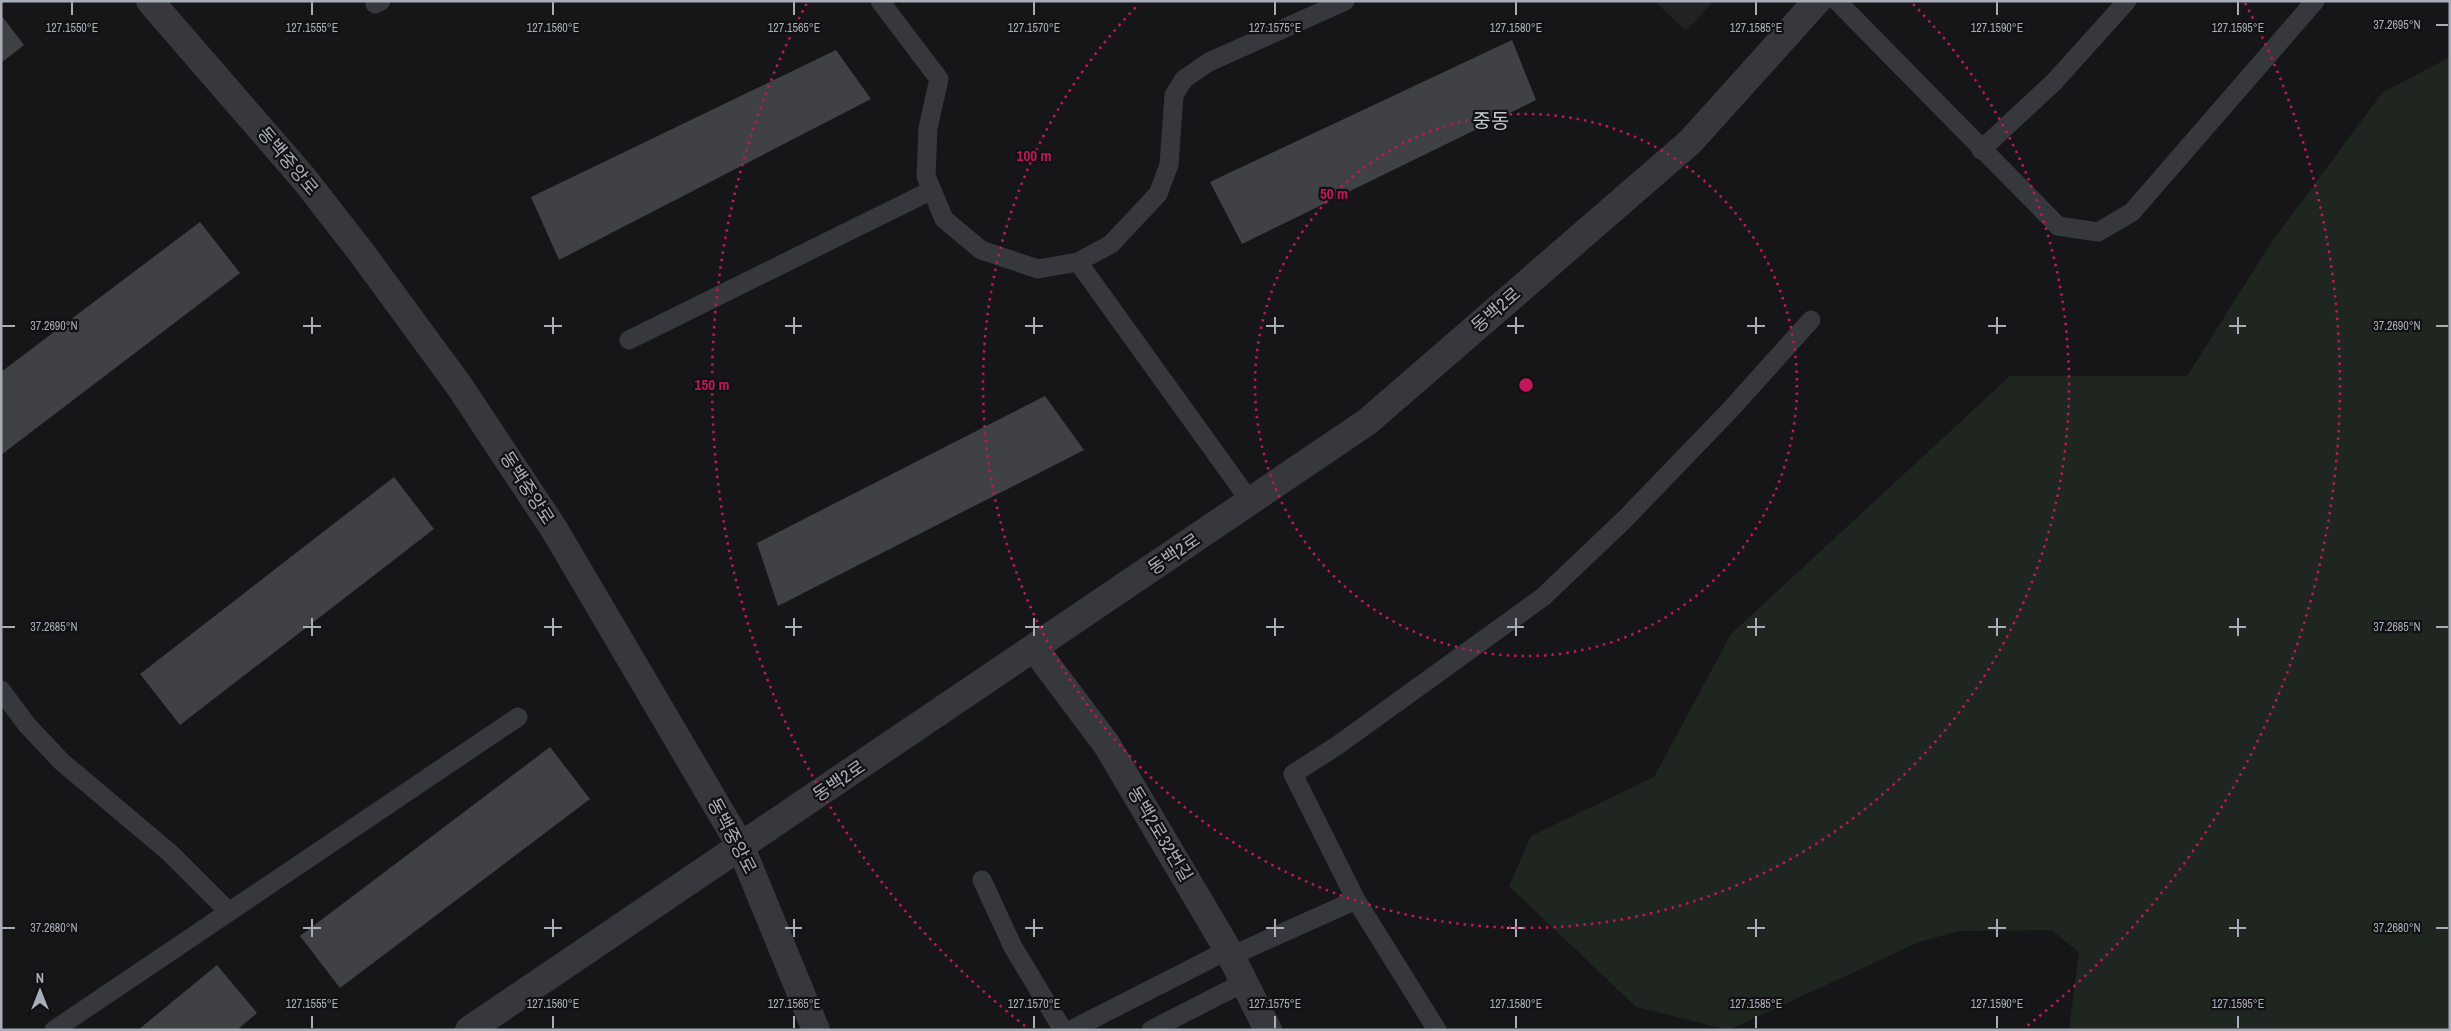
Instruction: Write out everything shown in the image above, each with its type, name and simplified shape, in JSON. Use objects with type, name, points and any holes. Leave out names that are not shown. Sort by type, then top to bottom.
[{"type":"street","name":"동백중앙로","points":[[150,1],[306,180],[460,387],[554,529],[740,846],[816,1030]]},
{"type":"street","name":"동백2로","points":[[469,1030],[1367,422],[1690,142],[1816,1]]},
{"type":"street","name":"동백2로32번길","points":[[1035,648],[1107,746],[1230,953],[1243,983],[1268,1030]]},
{"type":"lane","points":[[880,1],[939,79],[928,128],[926,176],[944,219],[981,250],[1038,269],[1078,262],[1111,244],[1158,194],[1169,165],[1174,95],[1184,79],[1209,62],[1345,1]]},
{"type":"lane","points":[[1837,1],[2058,226],[2098,232],[2132,212],[2315,1]]},
{"type":"lane","points":[[1982,150],[2055,81],[2127,1]]},
{"type":"lane","points":[[629,340],[932,190]]},
{"type":"lane","points":[[1078,262],[1250,501]]},
{"type":"lane","points":[[1436,1030],[1356,900],[1293,774],[1338,745],[1544,597],[1625,519],[1730,410],[1811,320]]},
{"type":"lane","points":[[1,690],[27,725],[62,762],[170,853],[228,910]]},
{"type":"lane","points":[[54,1030],[228,910],[518,717]]},
{"type":"lane","points":[[982,880],[1013,947],[1063,1030]]},
{"type":"lane","points":[[1071,1030],[1230,953],[1356,900]]},
{"type":"lane","points":[[1151,1030],[1243,983]]},
{"type":"shaded area","points":[[1654,1],[1714,1],[1686,31]]},
{"type":"shaded area","points":[[2450,57],[2450,1030],[2069,1030],[2079,952],[2051,930],[1959,931],[1919,942],[1729,1030],[1636,1007],[1509,886],[1531,836],[1654,777],[1731,634],[2010,376],[2187,376],[2271,243],[2382,93]]},
{"type":"building","points":[[1,15],[24,45],[1,63]]},
{"type":"building","points":[[1512,40],[1536,100],[1242,244],[1210,182]]},
{"type":"building","points":[[836,50],[871,99],[559,260],[531,197]]},
{"type":"building","points":[[200,222],[240,273],[1,455],[1,372]]},
{"type":"building","points":[[1045,396],[1084,450],[778,606],[757,543]]},
{"type":"building","points":[[394,477],[434,529],[180,725],[140,674]]},
{"type":"building","points":[[550,747],[590,799],[340,988],[300,936]]},
{"type":"building","points":[[217,965],[257,1013],[237,1030],[138,1030]]},
{"type":"district","name":"중동","points":[[1491,121]]}]
